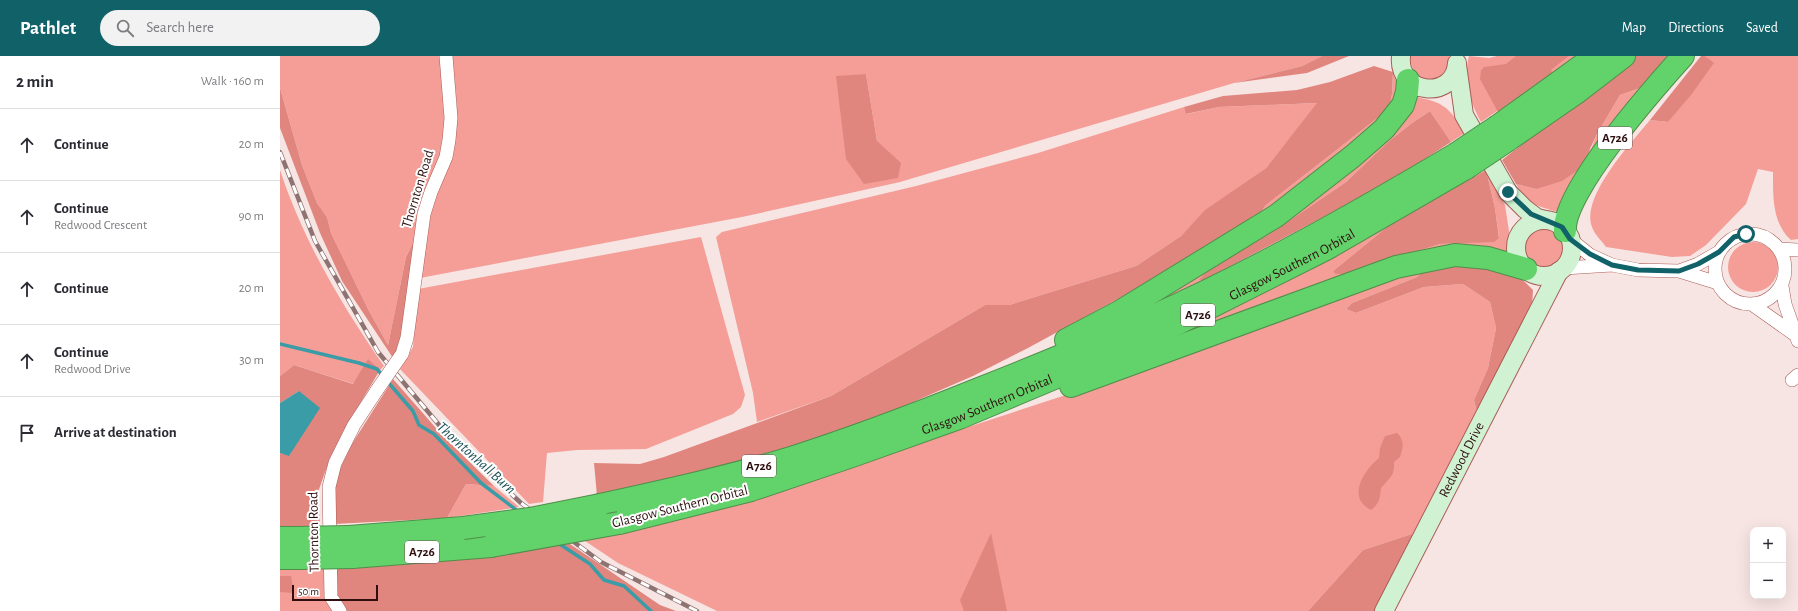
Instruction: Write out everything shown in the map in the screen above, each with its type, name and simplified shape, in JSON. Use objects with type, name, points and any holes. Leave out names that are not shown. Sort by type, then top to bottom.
[{"type":"highway","name":"Glasgow Southern Orbital","points":[[1503,133],[1595,56]]},
{"type":"highway","name":"Glasgow Southern Orbital","points":[[289,548],[492,546],[619,523],[751,490],[958,408],[1056,359],[1160,313],[1461,161],[1503,133],[1571,97],[1624,56]]},
{"type":"highway","name":"A726","points":[[1568,235],[1569,213],[1582,188],[1626,121],[1683,56]]},
{"type":"highway","name":"A726","points":[[958,408],[1121,311],[1276,216],[1353,156],[1384,129],[1403,105],[1407,92],[1408,80]]},
{"type":"highway","name":"A726","points":[[958,408],[1047,395],[1396,267],[1455,255],[1488,258],[1529,271]]},
{"type":"highway","name":"Glasgow Southern Orbital","points":[[350,547],[464,528],[530,519],[676,488],[791,458],[958,408]]},
{"type":"street","name":"Thornton Road","points":[[340,611],[331,596],[328,487],[335,463],[354,425],[402,354],[408,338],[424,214],[431,192],[446,157],[449,140],[451,118],[446,56]]},
{"type":"street","points":[[1401,56],[1402,71],[1408,80],[1418,87],[1432,89],[1441,87],[1449,81],[1457,61]]},
{"type":"street","points":[[1457,61],[1464,115]]},
{"type":"street","points":[[1432,89],[1448,100],[1464,115],[1508,192],[1524,209],[1537,218],[1555,222],[1590,254],[1612,265]]},
{"type":"street","points":[[1508,192],[1517,241],[1517,254],[1529,271],[1550,275],[1561,269],[1612,265],[1638,270],[1679,271],[1718,283]]},
{"type":"street","points":[[1517,241],[1523,230],[1530,224],[1546,220]]},
{"type":"street","points":[[1679,271],[1698,264],[1719,252],[1734,237],[1746,234],[1762,236],[1770,240],[1779,249],[1786,265],[1783,282],[1796,338]]},
{"type":"street","points":[[1561,269],[1571,254],[1568,235]]},
{"type":"street","points":[[1779,249],[1798,250]]},
{"type":"street","points":[[1719,252],[1715,270],[1718,283],[1725,294],[1735,301],[1752,305],[1796,338]]},
{"type":"street","points":[[1752,305],[1770,299],[1783,282],[1798,267]]},
{"type":"street","name":"Redwood Drive","points":[[1384,611],[1539,308],[1561,269]]},
{"type":"street","name":"Redwood Drive","points":[[1529,271],[1540,294],[1539,308]]},
{"type":"shaded area","points":[[280,56],[440,56],[446,130],[443,150],[414,241],[406,257],[388,345],[368,309],[331,233],[327,217],[317,203],[302,165],[280,88]]},
{"type":"shaded area","points":[[452,56],[1322,56],[1302,66],[1234,83],[900,182],[742,217],[420,278],[428,217],[453,153],[457,106]],"holes":[[[866,74],[877,141],[846,159],[846,147]]]},
{"type":"shaded area","points":[[1322,56],[1349,56],[1307,73],[1234,83],[1302,66]]},
{"type":"shaded area","points":[[1410,56],[1449,56],[1448,66],[1437,78],[1430,80],[1417,74],[1412,67]]},
{"type":"shaded area","points":[[1469,56],[1489,58],[1497,56],[1578,56],[1481,122],[1471,99],[1467,82],[1467,65]]},
{"type":"shaded area","points":[[1516,56],[1569,56],[1551,70],[1553,74],[1498,112],[1480,79],[1481,70],[1484,67],[1506,64]]},
{"type":"shaded area","points":[[1636,56],[1675,56],[1649,85],[1620,95],[1597,134],[1581,168],[1562,181],[1536,189],[1516,184],[1502,160]]},
{"type":"shaded area","points":[[1701,56],[1705,56],[1714,63],[1691,95],[1668,122],[1650,120]]},
{"type":"shaded area","points":[[1705,56],[1798,56],[1798,239],[1791,240],[1780,226],[1775,209],[1773,172],[1758,169],[1746,204],[1706,245],[1690,256],[1672,257],[1606,247],[1593,230],[1590,215],[1593,201],[1600,186],[1610,170],[1650,120],[1668,122],[1713,64]]},
{"type":"shaded area","points":[[1374,66],[1393,72],[1392,94],[1389,109],[1265,206],[1260,215],[1151,281],[973,376],[897,409],[835,432],[679,482],[597,496],[594,463],[640,464],[664,457],[831,396],[985,305],[1009,305],[1136,266],[1181,236],[1205,210],[1266,168],[1317,103],[1219,107],[1186,114],[1184,107],[1223,96],[1297,90],[1330,82]]},
{"type":"shaded area","points":[[1393,72],[1401,86],[1398,102],[1345,152],[1260,215],[1265,206],[1389,109],[1392,94]]},
{"type":"shaded area","points":[[866,74],[877,141],[901,163],[898,178],[864,184],[846,159],[836,76]]},
{"type":"shaded area","points":[[1649,85],[1558,212],[1538,206],[1525,196],[1516,184],[1536,189],[1591,149],[1597,134],[1620,95]]},
{"type":"shaded area","points":[[280,88],[302,165],[317,203],[327,217],[331,233],[368,309],[388,345],[406,257],[414,241],[401,339],[393,358],[342,281],[320,233],[280,128]]},
{"type":"shaded area","points":[[1415,97],[1440,104],[1450,112],[1465,133],[1451,142],[1430,111],[1388,142],[1346,182],[1268,235],[1208,270],[1204,280],[1102,327],[1212,262]]},
{"type":"shaded area","points":[[1318,103],[1266,168],[1206,210],[1181,236],[1136,266],[1009,305],[985,305],[831,396],[757,422],[753,393],[716,237],[722,232],[916,186],[1038,153],[1184,107],[1187,114],[1219,107]]},
{"type":"shaded area","points":[[1430,111],[1451,142],[1386,184],[1204,280],[1199,280],[1208,270],[1268,235],[1346,182],[1388,142]]},
{"type":"shaded area","points":[[280,170],[300,222],[325,272],[353,320],[384,366],[380,370],[368,360],[354,384],[294,365],[280,376]]},
{"type":"shaded area","points":[[1486,170],[1505,205],[1509,231],[1506,255],[1470,251],[1117,361],[1258,294],[1387,227],[1333,271],[1335,274],[1344,274],[1440,244],[1494,241],[1499,237],[1495,208]]},
{"type":"shaded area","points":[[1486,170],[1495,208],[1499,238],[1494,242],[1440,244],[1344,274],[1335,274],[1333,271],[1387,227]]},
{"type":"shaded area","points":[[1549,227],[1556,230],[1562,236],[1565,247],[1564,255],[1556,264],[1549,267],[1541,267],[1534,264],[1526,255],[1525,243],[1528,236],[1537,228]]},
{"type":"shaded area","points":[[701,237],[745,395],[741,407],[733,414],[646,449],[577,450],[547,453],[543,502],[529,504],[400,369],[413,347],[418,289]]},
{"type":"shaded area","points":[[1758,242],[1763,243],[1771,249],[1777,257],[1777,277],[1771,285],[1763,291],[1748,292],[1743,291],[1735,285],[1729,277],[1728,262],[1729,257],[1735,249],[1743,243]]},
{"type":"shaded area","points":[[1467,263],[1520,277],[1533,290],[1532,307],[1477,412],[1474,400],[1488,368],[1496,328],[1490,302],[1463,284],[1424,287],[1356,313],[1346,309],[1352,303],[1417,277],[1426,267]]},
{"type":"shaded area","points":[[1426,267],[1417,277],[1352,303],[1346,309],[1356,313],[1424,287],[1463,284],[1490,302],[1496,328],[1488,368],[1474,400],[1477,412],[1415,533],[1363,550],[1308,611],[717,611],[618,563],[582,539],[739,502],[1185,356]]},
{"type":"shaded area","points":[[368,359],[380,370],[343,432],[328,464],[318,492],[320,526],[280,526],[280,453],[290,455],[299,391],[280,403],[280,376],[294,365],[353,384]]},
{"type":"shaded area","points":[[393,379],[442,435],[494,486],[466,484],[447,518],[335,524],[336,478],[350,447]]},
{"type":"shaded area","points":[[1397,433],[1403,444],[1400,457],[1394,462],[1394,471],[1381,488],[1379,501],[1371,510],[1364,505],[1360,498],[1360,484],[1373,463],[1379,458],[1380,448],[1385,436]]},
{"type":"shaded area","points":[[466,484],[494,486],[519,507],[447,518]]},
{"type":"shaded area","points":[[991,533],[1007,611],[964,611],[960,600]]},
{"type":"shaded area","points":[[1415,533],[1374,611],[1308,611],[1363,550]]},
{"type":"shaded area","points":[[567,542],[660,605],[676,611],[347,611],[336,593],[335,567]]},
{"type":"shaded area","points":[[280,566],[326,567],[337,611],[280,611]]},
{"type":"shaded area","points":[[280,576],[291,576],[294,593],[280,592]]},
{"type":"water","points":[[299,391],[320,408],[289,456],[280,453],[280,403]]},
{"type":"waterway","name":"Thorntonhall Burn","points":[[280,344],[359,363],[377,369],[383,376]]},
{"type":"waterway","name":"Thorntonhall Burn","points":[[387,381],[413,411],[419,425],[434,434],[481,483],[519,512]]},
{"type":"waterway","name":"Thorntonhall Burn","points":[[558,543],[590,564],[604,580],[624,586],[651,611]]},
{"type":"railway","points":[[280,152],[315,241],[378,352],[445,432],[521,503],[601,562],[697,611]]},
{"type":"route","points":[[1508,192],[1524,209],[1537,218],[1555,222],[1562,227],[1567,232],[1570,239],[1590,254],[1612,265],[1638,270],[1679,271],[1708,259],[1719,252],[1728,241],[1734,237],[1741,234],[1746,234]]}]
